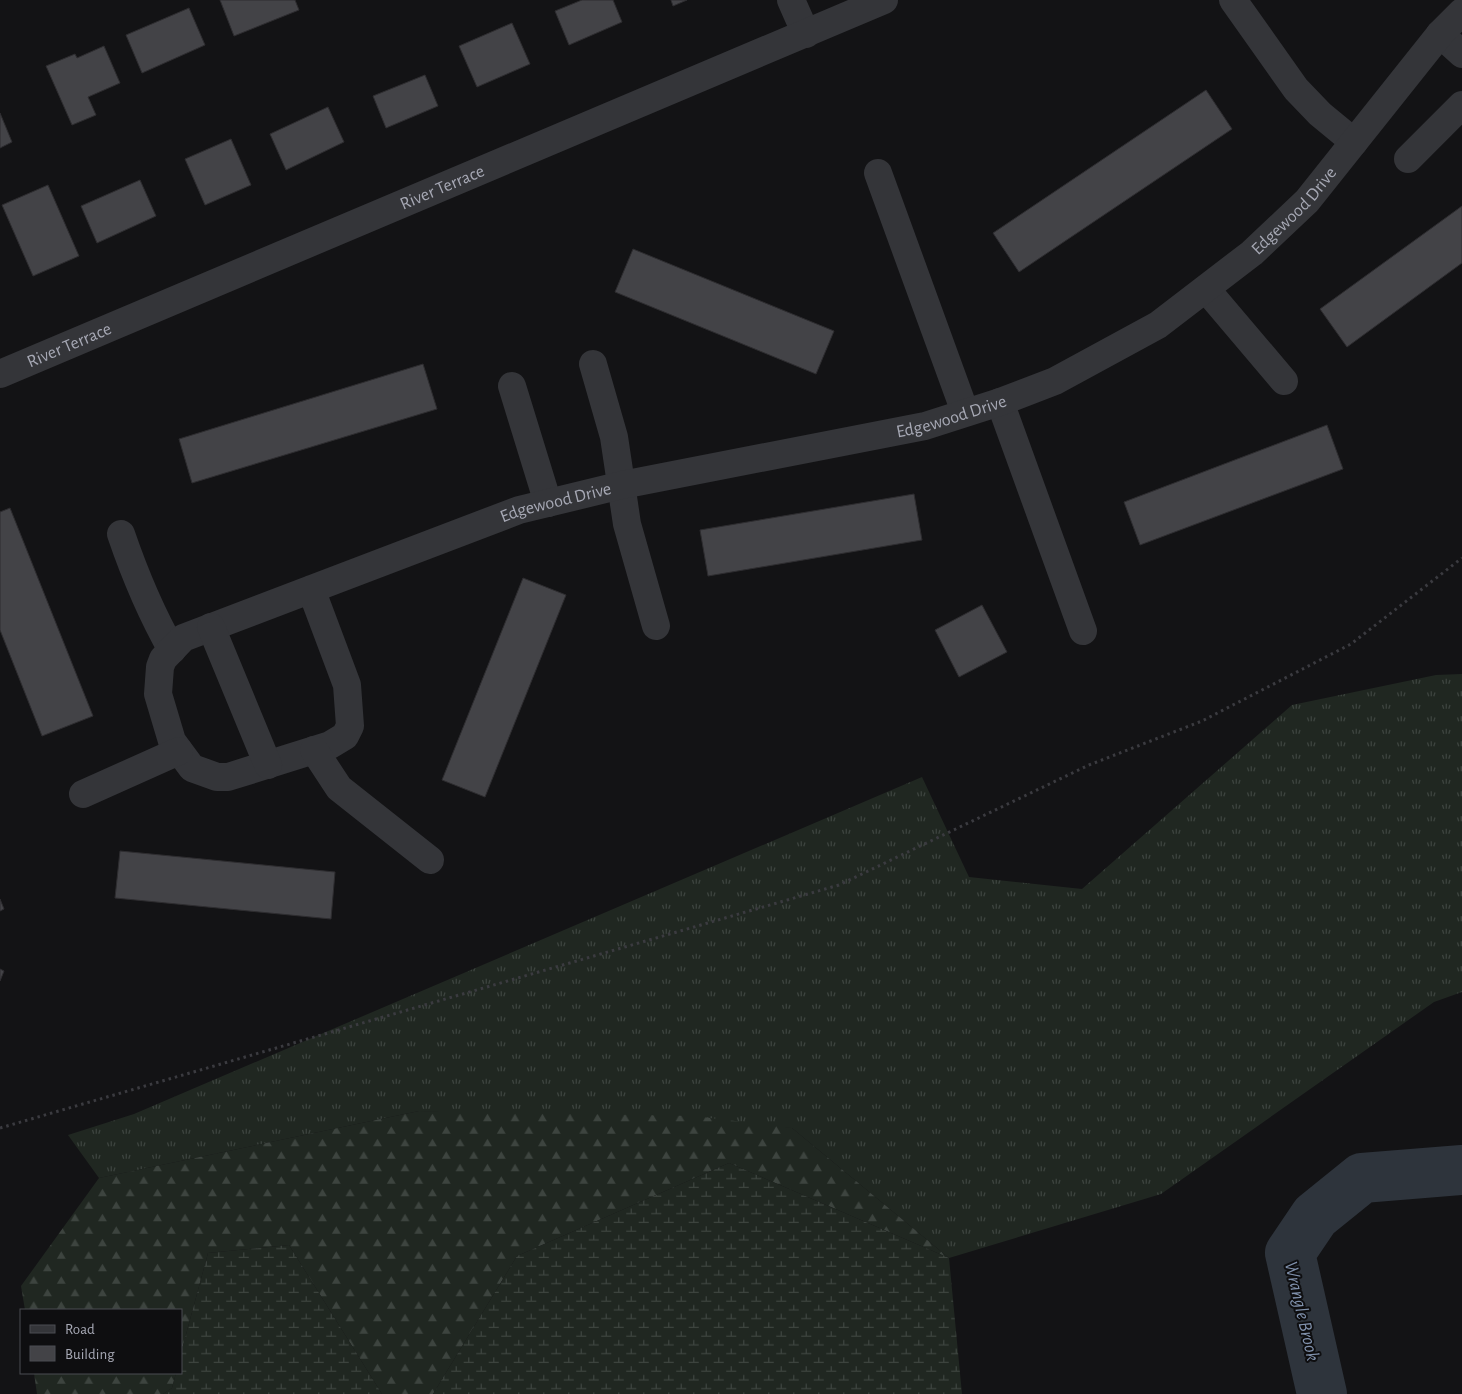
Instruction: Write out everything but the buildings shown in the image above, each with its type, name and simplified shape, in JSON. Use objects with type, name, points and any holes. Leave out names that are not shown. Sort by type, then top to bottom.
[{"type":"street","points":[[791,0],[806,34]]},
{"type":"street","name":"River Terrace","points":[[0,374],[884,0]]},
{"type":"street","points":[[1233,0],[1296,89],[1320,114],[1354,142]]},
{"type":"street","name":"Edgewood Drive","points":[[311,589],[347,685],[350,726],[345,736],[330,745],[228,777],[217,777],[192,768],[172,741],[158,694],[160,668],[163,660],[183,638],[210,627],[519,510],[622,485],[925,426],[1000,402],[1054,381],[1158,325],[1252,253],[1307,201],[1440,34],[1462,12]]},
{"type":"street","points":[[1440,34],[1462,54]]},
{"type":"street","points":[[1408,159],[1462,105]]},
{"type":"street","points":[[878,173],[965,412]]},
{"type":"street","points":[[1206,288],[1284,381]]},
{"type":"street","points":[[593,364],[614,437],[627,524],[656,626]]},
{"type":"street","points":[[512,386],[548,503]]},
{"type":"street","points":[[1000,402],[1083,631]]},
{"type":"street","points":[[121,534],[154,618],[172,650]]},
{"type":"street","points":[[210,627],[268,765]]},
{"type":"street","points":[[314,750],[339,788],[430,860]]},
{"type":"street","points":[[83,794],[179,751]]},
{"type":"path","points":[[0,1128],[839,885],[1089,765],[1202,721],[1351,644],[1462,558]]},
{"type":"green space","points":[[1462,674],[1462,992],[1434,1002],[1161,1194],[949,1258],[792,1128],[419,1111],[99,1178],[68,1135],[134,1114],[922,777],[969,877],[1082,889],[1292,705],[1436,675]]},
{"type":"green space","points":[[419,1111],[694,1116],[792,1128],[949,1258],[729,1163],[517,1256],[433,1394],[382,1394],[289,1245],[208,1253],[182,1349],[182,1309],[25,1309],[21,1286],[99,1178]]},
{"type":"green space","points":[[729,1163],[949,1258],[962,1394],[433,1394],[517,1256]]},
{"type":"green space","points":[[289,1245],[382,1394],[163,1394],[172,1388],[176,1374],[182,1374],[182,1349],[208,1253]]},
{"type":"green space","points":[[34,1374],[176,1374],[172,1388],[163,1394],[37,1394]]},
{"type":"waterway","name":"Wrangle Brook","points":[[1322,1394],[1290,1253],[1315,1216],[1362,1178],[1462,1170]]}]
